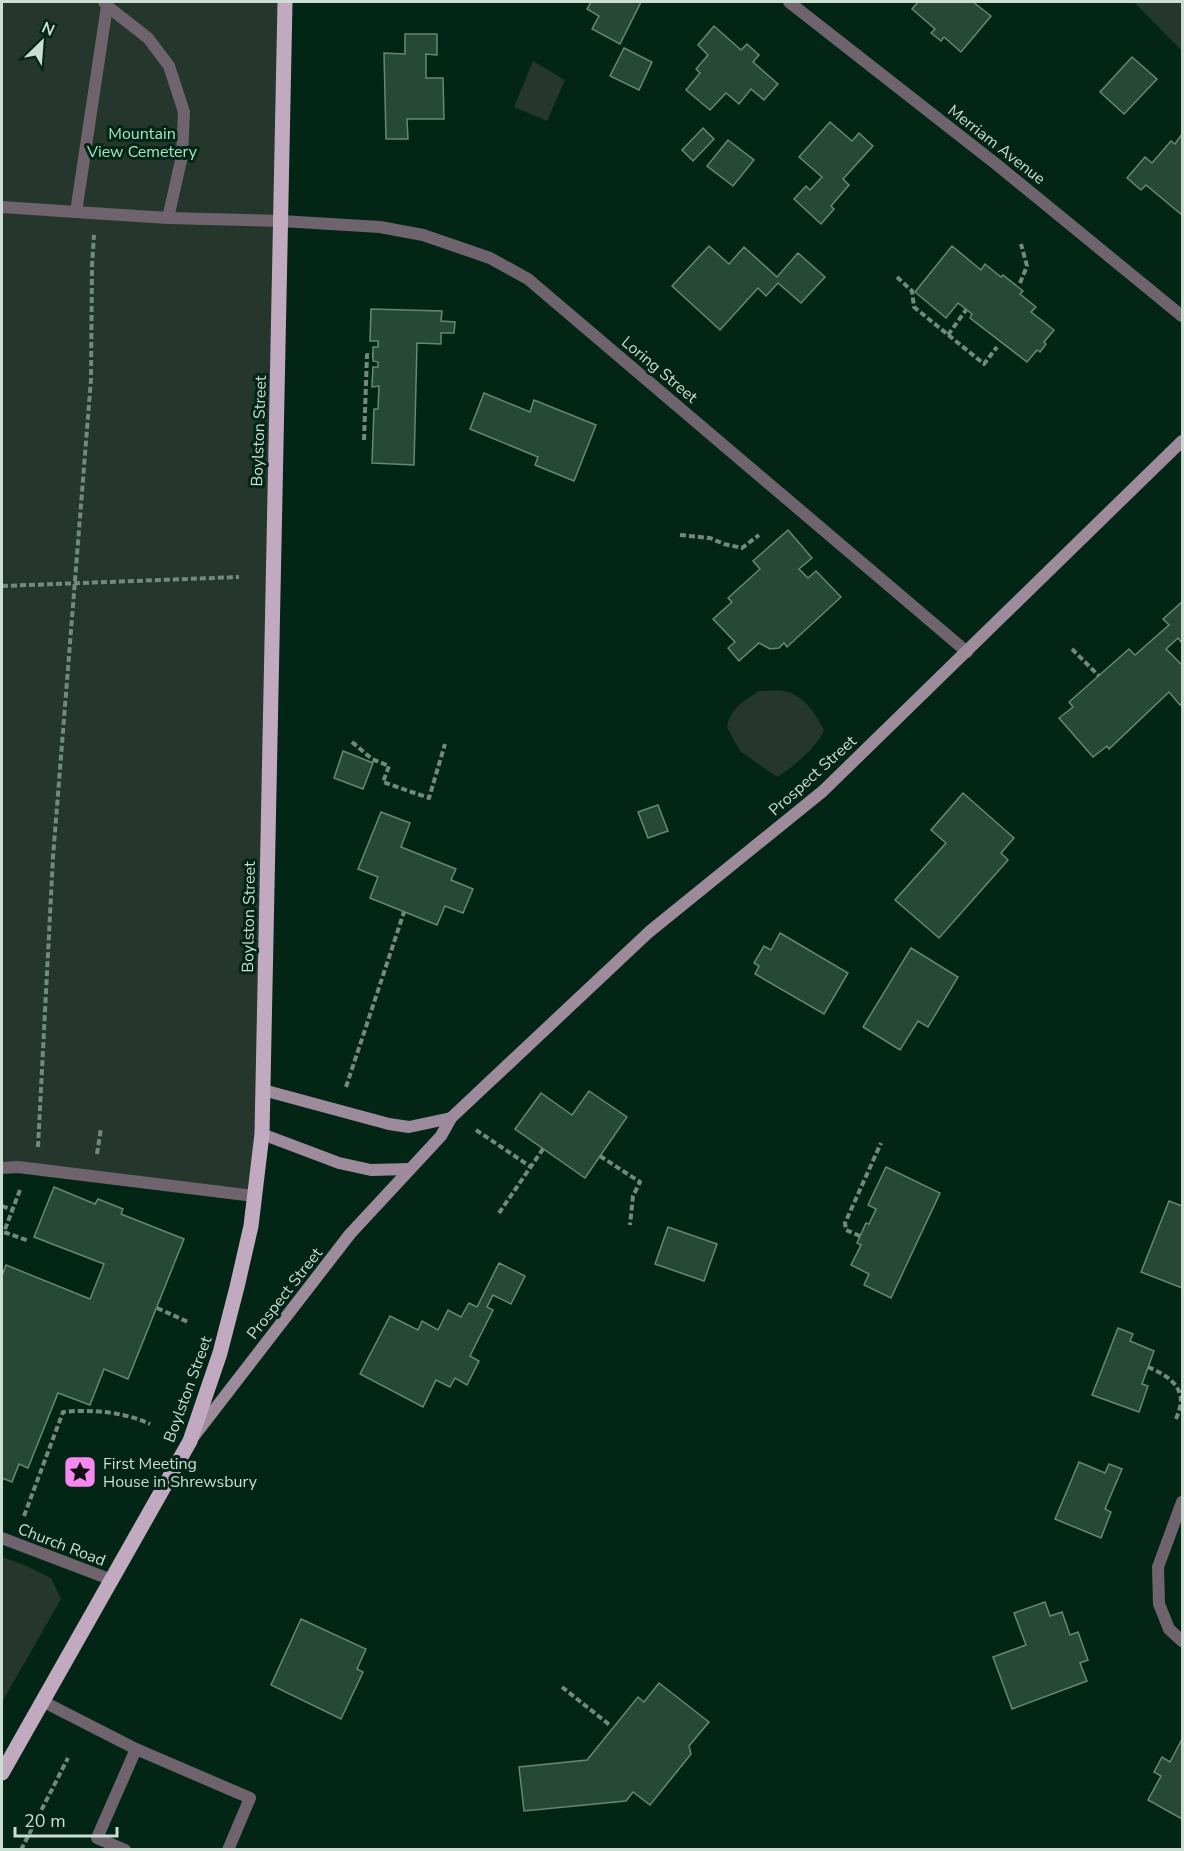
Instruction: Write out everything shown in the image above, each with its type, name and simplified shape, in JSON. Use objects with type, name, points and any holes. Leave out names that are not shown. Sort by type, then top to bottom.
[{"type":"main road","name":"Boylston Street","points":[[2,1773],[190,1442],[225,1334],[251,1226],[262,1134],[285,2]]},
{"type":"street","name":"Merriam Avenue","points":[[789,2],[996,164],[1182,316]]},
{"type":"street","points":[[76,212],[105,4]]},
{"type":"street","points":[[105,4],[148,38],[169,66],[184,112],[182,156],[168,218]]},
{"type":"street","name":"Loring Street","points":[[2,207],[168,218],[380,227],[423,235],[490,258],[528,279],[967,652]]},
{"type":"street","name":"Prospect Street","points":[[190,1442],[350,1234],[441,1136],[451,1118],[649,932],[823,791],[1182,441]]},
{"type":"street","points":[[263,1090],[388,1124],[409,1126],[451,1118]]},
{"type":"street","points":[[262,1134],[339,1163],[371,1170],[409,1169]]},
{"type":"street","points":[[2,1168],[38,1169],[254,1196]]},
{"type":"street","points":[[1182,1502],[1158,1567],[1159,1604],[1169,1629],[1182,1641]]},
{"type":"street","name":"Church Road","points":[[2,1538],[112,1580]]},
{"type":"street","points":[[42,1701],[136,1749],[250,1798],[228,1850]]},
{"type":"street","points":[[125,1850],[98,1838],[136,1749]]},
{"type":"path","points":[[38,1169],[53,857],[91,379],[95,213]]},
{"type":"path","points":[[1020,283],[1027,266],[1021,244]]},
{"type":"path","points":[[897,277],[912,291],[914,307],[984,364],[997,347]]},
{"type":"path","points":[[948,334],[966,310]]},
{"type":"path","points":[[364,440],[367,355],[373,355]]},
{"type":"path","points":[[680,535],[711,538],[742,548],[759,535]]},
{"type":"path","points":[[2,586],[239,577]]},
{"type":"path","points":[[1072,649],[1099,676]]},
{"type":"path","points":[[352,742],[372,759],[389,766],[383,782],[429,798],[445,744]]},
{"type":"path","points":[[346,1087],[404,912]]},
{"type":"path","points":[[476,1130],[531,1167]]},
{"type":"path","points":[[860,1236],[846,1230],[845,1223],[881,1143]]},
{"type":"path","points":[[500,1213],[543,1149]]},
{"type":"path","points":[[600,1156],[640,1182],[633,1196],[630,1225]]},
{"type":"path","points":[[23,1184],[3,1232],[30,1241]]},
{"type":"path","points":[[2,1206],[12,1210]]},
{"type":"path","points":[[157,1308],[188,1322]]},
{"type":"path","points":[[1148,1367],[1167,1375],[1177,1388],[1181,1400],[1176,1419]]},
{"type":"path","points":[[24,1516],[63,1412],[82,1410],[136,1418],[150,1424]]},
{"type":"path","points":[[562,1687],[611,1726]]},
{"type":"path","points":[[21,1850],[68,1758]]},
{"type":"green space","name":"Mountain View Cemetery","points":[[2,2],[285,2],[254,1196],[2,1168]]},
{"type":"green space","points":[[1134,2],[1182,2],[1182,51]]},
{"type":"green space","points":[[533,61],[565,80],[547,121],[514,107]]},
{"type":"green space","points":[[759,691],[783,691],[796,696],[813,711],[824,730],[804,756],[777,777],[740,751],[727,727],[735,710]]},
{"type":"green space","points":[[2,1557],[51,1578],[61,1599],[2,1702]]},
{"type":"building","points":[[591,2],[641,2],[620,44],[592,29],[599,16],[587,9]]},
{"type":"building","points":[[918,2],[973,2],[991,16],[961,52],[944,37],[941,41],[931,33],[935,29],[912,9]]},
{"type":"building","points":[[714,26],[741,50],[747,44],[759,55],[753,62],[778,84],[764,100],[751,89],[739,104],[726,93],[710,110],[686,90],[700,73],[696,69],[708,55],[698,45]]},
{"type":"building","points":[[405,34],[437,34],[437,55],[426,54],[426,78],[443,78],[444,119],[407,119],[408,139],[386,139],[384,53],[405,54]]},
{"type":"building","points":[[624,48],[652,62],[639,90],[610,76]]},
{"type":"building","points":[[1132,57],[1157,79],[1124,114],[1100,92]]},
{"type":"building","points":[[830,122],[852,141],[859,133],[873,146],[843,179],[849,185],[831,206],[834,209],[821,224],[794,199],[806,186],[810,190],[822,177],[799,157]]},
{"type":"building","points":[[703,128],[714,139],[693,161],[682,150]]},
{"type":"building","points":[[1182,134],[1182,215],[1146,185],[1141,190],[1127,178],[1145,157],[1152,163],[1171,141],[1175,144]]},
{"type":"building","points":[[728,140],[754,160],[733,186],[707,166]]},
{"type":"building","points":[[709,246],[729,264],[744,247],[777,277],[798,253],[825,277],[801,303],[778,283],[766,296],[758,288],[720,330],[672,286]]},
{"type":"building","points":[[952,246],[981,270],[985,264],[1023,291],[1020,294],[1036,307],[1031,312],[1054,330],[1044,342],[1046,344],[1040,352],[1037,350],[1027,362],[970,318],[972,314],[958,303],[946,318],[915,292]]},
{"type":"building","points":[[371,309],[442,311],[441,321],[455,322],[454,333],[441,333],[441,344],[417,343],[414,465],[372,463],[374,409],[378,409],[379,386],[372,387],[373,367],[378,367],[378,362],[373,361],[373,347],[378,347],[378,341],[370,341]]},
{"type":"building","points":[[484,393],[530,412],[534,400],[596,425],[574,481],[535,465],[538,457],[470,429]]},
{"type":"building","points":[[788,530],[812,558],[799,569],[808,578],[816,571],[841,597],[787,647],[784,643],[779,648],[770,649],[759,643],[739,661],[728,648],[735,642],[713,619],[732,602],[728,598],[760,569],[753,561]]},
{"type":"building","points":[[1182,602],[1182,643],[1178,638],[1166,649],[1182,663],[1182,703],[1180,705],[1169,692],[1109,749],[1107,746],[1093,757],[1059,718],[1073,707],[1069,702],[1129,649],[1135,655],[1169,625],[1163,619]]},
{"type":"building","points":[[343,751],[373,763],[363,789],[334,778]]},
{"type":"building","points":[[963,793],[1014,838],[1001,853],[1008,860],[939,938],[895,900],[946,843],[931,830]]},
{"type":"building","points":[[658,805],[668,831],[648,838],[638,812]]},
{"type":"building","points":[[381,812],[410,823],[401,847],[456,869],[451,880],[473,889],[463,913],[445,906],[437,925],[370,898],[378,877],[358,869]]},
{"type":"building","points":[[780,933],[848,973],[824,1014],[755,974],[759,966],[754,963],[764,946],[771,950]]},
{"type":"building","points":[[911,948],[958,977],[928,1027],[918,1021],[900,1050],[863,1027]]},
{"type":"building","points":[[589,1091],[627,1117],[585,1178],[515,1129],[541,1093],[572,1115]]},
{"type":"building","points":[[886,1167],[940,1193],[891,1298],[864,1285],[869,1274],[851,1265],[861,1245],[857,1243],[866,1223],[869,1224],[876,1209],[868,1205]]},
{"type":"building","points":[[54,1187],[95,1204],[98,1199],[123,1209],[121,1214],[184,1239],[128,1379],[104,1369],[90,1405],[58,1393],[28,1468],[19,1464],[12,1482],[2,1478],[2,1276],[6,1265],[90,1299],[104,1264],[34,1237]]},
{"type":"building","points":[[1169,1201],[1182,1206],[1182,1288],[1141,1272]]},
{"type":"building","points":[[668,1227],[717,1244],[704,1281],[655,1264]]},
{"type":"building","points":[[499,1263],[525,1276],[511,1304],[493,1295],[487,1307],[493,1310],[470,1356],[479,1361],[467,1385],[455,1378],[450,1387],[436,1380],[423,1407],[360,1374],[390,1316],[418,1330],[422,1321],[438,1330],[448,1310],[461,1317],[469,1303],[477,1307]]},
{"type":"building","points":[[1118,1328],[1133,1334],[1130,1341],[1154,1351],[1142,1384],[1148,1386],[1139,1412],[1092,1395]]},
{"type":"building","points":[[1079,1462],[1105,1473],[1109,1464],[1122,1469],[1105,1509],[1111,1512],[1101,1538],[1055,1519]]},
{"type":"building","points":[[1045,1602],[1050,1616],[1062,1612],[1070,1635],[1078,1632],[1088,1660],[1080,1663],[1087,1681],[1012,1709],[993,1657],[1026,1645],[1014,1613]]},
{"type":"building","points":[[301,1619],[366,1649],[357,1669],[363,1672],[341,1719],[271,1685]]},
{"type":"building","points":[[659,1683],[709,1722],[689,1746],[691,1754],[650,1805],[633,1792],[626,1801],[524,1811],[519,1767],[587,1760],[638,1697],[644,1702]]},
{"type":"building","points":[[1182,1739],[1182,1819],[1148,1800],[1161,1776],[1154,1772],[1162,1757],[1170,1762]]},
{"type":"place","name":"First Meeting House in Shrewsbury","points":[[80,1472]]}]
